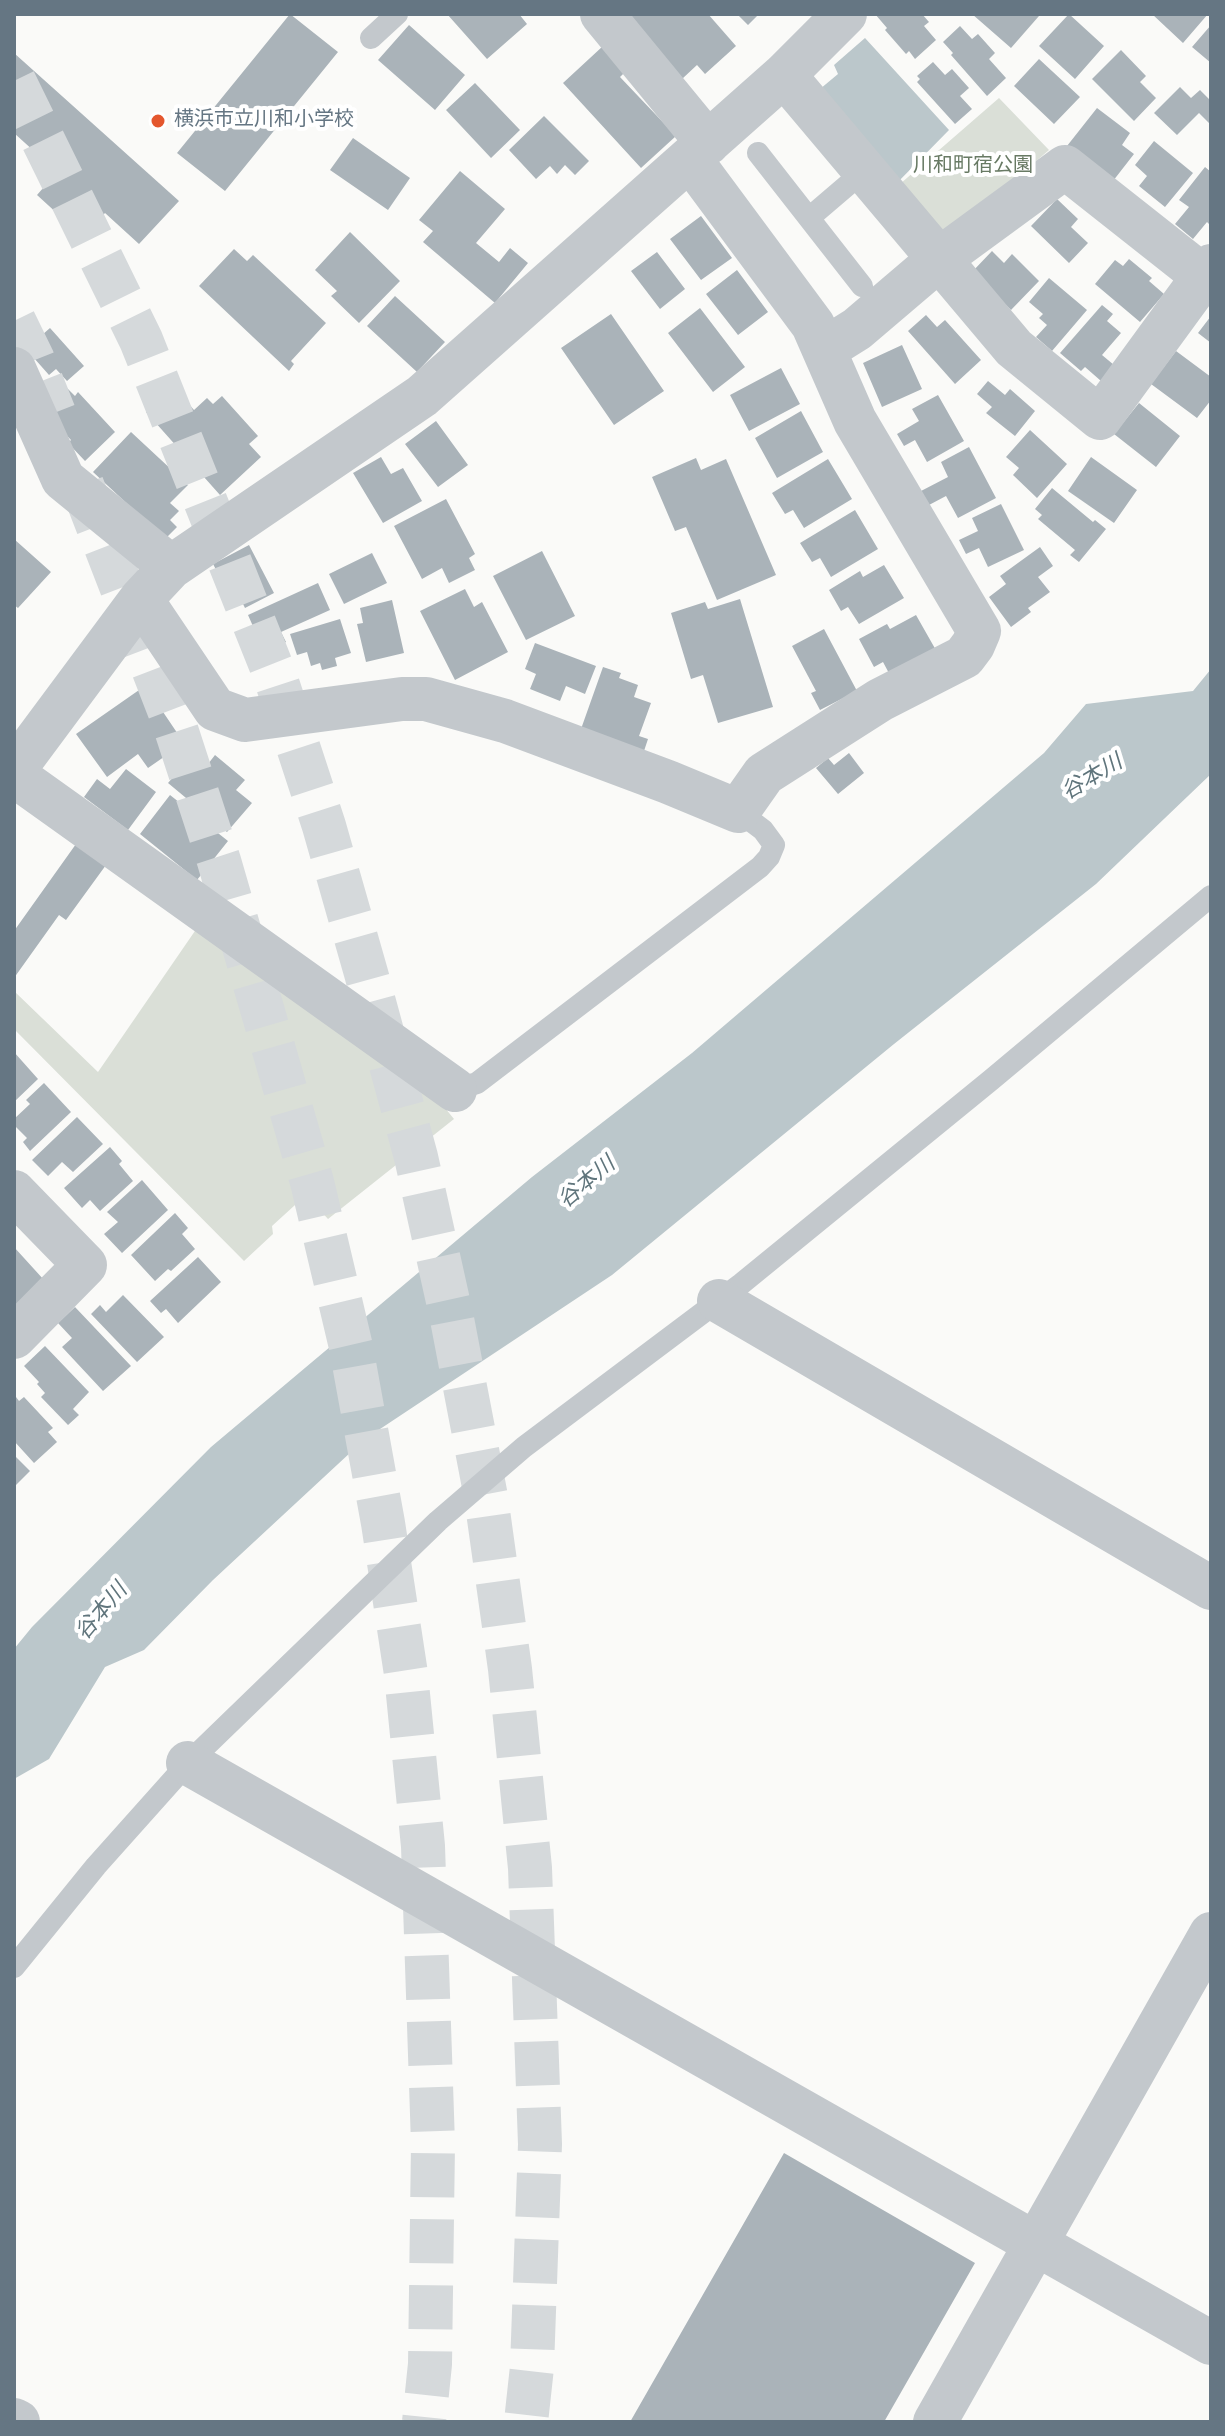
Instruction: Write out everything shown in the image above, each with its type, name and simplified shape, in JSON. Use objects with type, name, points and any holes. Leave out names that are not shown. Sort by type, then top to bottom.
[{"type":"street","points":[[141,599],[215,709],[230,715],[245,720],[402,699],[426,699],[533,731],[738,811],[764,774],[880,700],[964,657],[979,631],[855,421],[813,325],[699,151],[602,14]]},
{"type":"street","points":[[455,1090],[14,773],[141,599],[171,567],[422,396],[784,75],[845,14]]},
{"type":"street","points":[[784,75],[938,260],[1014,348],[1100,418],[1207,271],[1065,167],[938,260],[857,329],[825,349]]},
{"type":"street","points":[[14,369],[63,479],[171,567]]},
{"type":"street","points":[[14,1192],[85,1265],[14,1337]]},
{"type":"street","points":[[719,1301],[1211,1588]]},
{"type":"street","points":[[188,1763],[1211,2343]]},
{"type":"street","points":[[935,2422],[1211,1934]]},
{"type":"lane","points":[[371,38],[397,14]]},
{"type":"lane","points":[[758,153],[862,286]]},
{"type":"lane","points":[[809,218],[864,171]]},
{"type":"lane","points":[[455,1090],[477,1083],[760,867],[774,845],[763,830],[738,811]]},
{"type":"lane","points":[[14,1967],[96,1866],[188,1763],[438,1521],[524,1447],[719,1301],[1211,896]]},
{"type":"green space","name":"川和町宿公園","points":[[999,98],[1049,150],[951,234],[934,227],[900,184]]},
{"type":"green space","points":[[197,928],[432,1092],[454,1119],[328,1219],[306,1195],[272,1226],[273,1234],[244,1261],[14,1029],[14,991],[98,1072]]},
{"type":"water","points":[[865,38],[949,130],[895,185],[820,89],[838,74],[834,65]]},
{"type":"water","name":"谷本川","points":[[1211,669],[1211,774],[1096,884],[894,1044],[612,1275],[365,1439],[213,1580],[144,1650],[105,1667],[49,1759],[14,1779],[14,1649],[32,1627],[211,1447],[532,1177],[692,1053],[1044,753],[1086,704],[1193,691]]},
{"type":"building","points":[[290,14],[338,52],[225,191],[177,153]]},
{"type":"building","points":[[447,14],[519,14],[527,24],[487,59]]},
{"type":"building","points":[[625,14],[708,14],[736,46],[705,74],[697,65],[682,79]]},
{"type":"building","points":[[737,14],[759,14],[748,25]]},
{"type":"building","points":[[875,14],[922,14],[929,22],[924,26],[936,40],[915,59],[909,51],[906,54]]},
{"type":"building","points":[[972,14],[1036,14],[1039,16],[1011,48]]},
{"type":"building","points":[[1069,14],[1104,46],[1075,79],[1039,46]]},
{"type":"building","points":[[1152,14],[1208,14],[1183,43]]},
{"type":"building","points":[[409,25],[465,75],[435,110],[378,60]]},
{"type":"building","points":[[1211,25],[1211,63],[1192,47]]},
{"type":"building","points":[[960,26],[972,39],[978,34],[995,53],[989,59],[1006,78],[987,96],[943,42]]},
{"type":"building","points":[[603,46],[626,71],[620,77],[676,136],[641,168],[563,83]]},
{"type":"building","points":[[1121,50],[1146,76],[1140,82],[1156,98],[1134,121],[1092,79]]},
{"type":"building","points":[[14,53],[179,201],[139,244],[105,213],[83,237],[37,195],[57,172],[14,133]]},
{"type":"building","points":[[1039,59],[1080,97],[1054,124],[1014,86]]},
{"type":"building","points":[[933,62],[945,75],[952,69],[969,88],[960,96],[972,109],[955,124],[917,82],[920,79],[917,76]]},
{"type":"building","points":[[475,83],[520,130],[491,158],[446,110]]},
{"type":"building","points":[[1180,87],[1191,98],[1200,90],[1211,101],[1211,125],[1199,113],[1177,135],[1154,113]]},
{"type":"building","points":[[1097,108],[1130,133],[1122,145],[1134,154],[1113,181],[1067,146]]},
{"type":"building","points":[[544,116],[589,161],[575,175],[565,165],[557,174],[550,166],[536,179],[509,150]]},
{"type":"building","points":[[353,138],[410,178],[388,210],[330,170]]},
{"type":"building","points":[[1154,141],[1193,173],[1165,207],[1139,186],[1147,176],[1135,165]]},
{"type":"building","points":[[1205,167],[1211,172],[1211,226],[1207,222],[1193,239],[1175,224],[1189,207],[1179,200]]},
{"type":"building","points":[[460,171],[505,209],[476,243],[499,262],[510,248],[528,263],[495,303],[423,242],[433,231],[419,220]]},
{"type":"building","points":[[1057,199],[1078,219],[1071,227],[1088,243],[1069,263],[1031,226]]},
{"type":"building","points":[[701,216],[732,258],[701,280],[670,239]]},
{"type":"building","points":[[350,232],[400,281],[359,323],[331,296],[337,291],[315,270]]},
{"type":"building","points":[[234,249],[247,261],[253,255],[326,323],[291,361],[294,364],[289,371],[199,286]]},
{"type":"building","points":[[992,251],[1004,263],[1012,254],[1039,281],[1011,310],[972,272]]},
{"type":"building","points":[[657,252],[685,289],[660,309],[631,271]]},
{"type":"building","points":[[1129,259],[1152,278],[1149,281],[1164,294],[1140,322],[1095,284],[1115,260],[1123,266]]},
{"type":"building","points":[[737,270],[768,312],[738,335],[706,294]]},
{"type":"building","points":[[1049,278],[1087,310],[1052,351],[1036,337],[1047,325],[1039,318],[1043,314],[1029,302]]},
{"type":"building","points":[[395,296],[445,342],[417,372],[367,326]]},
{"type":"building","points":[[1102,305],[1113,314],[1107,321],[1121,333],[1102,355],[1114,365],[1101,381],[1085,367],[1081,371],[1060,353]]},
{"type":"building","points":[[700,308],[745,367],[713,392],[668,333]]},
{"type":"building","points":[[611,314],[664,391],[614,425],[561,348]]},
{"type":"building","points":[[926,315],[937,327],[945,320],[981,360],[955,384],[908,331]]},
{"type":"building","points":[[1211,316],[1211,343],[1198,333]]},
{"type":"building","points":[[50,328],[84,366],[67,381],[56,369],[49,375],[26,349]]},
{"type":"building","points":[[902,345],[922,389],[882,407],[863,363]]},
{"type":"building","points":[[1176,351],[1211,377],[1211,400],[1197,418],[1151,384]]},
{"type":"building","points":[[781,368],[800,404],[749,431],[730,395]]},
{"type":"building","points":[[988,381],[1005,395],[1010,389],[1035,411],[1015,436],[986,413],[992,407],[977,394]]},
{"type":"building","points":[[64,385],[75,396],[78,392],[115,432],[85,461],[68,443],[71,440],[55,423],[45,403]]},
{"type":"building","points":[[170,390],[184,406],[187,402],[194,410],[207,398],[213,404],[222,396],[258,436],[249,444],[261,457],[220,495],[146,412]]},
{"type":"building","points":[[938,395],[964,441],[927,462],[915,440],[904,446],[897,434],[919,421],[912,409]]},
{"type":"building","points":[[1139,403],[1180,436],[1156,467],[1114,434]]},
{"type":"building","points":[[801,411],[823,452],[777,478],[755,438]]},
{"type":"building","points":[[436,421],[468,465],[438,487],[405,444]]},
{"type":"building","points":[[1030,430],[1067,464],[1037,498],[1013,475],[1019,468],[1006,457]]},
{"type":"building","points":[[131,432],[188,485],[170,503],[179,511],[170,520],[177,527],[165,539],[93,472]]},
{"type":"building","points":[[969,447],[996,498],[958,518],[946,496],[929,505],[921,491],[948,477],[941,462]]},
{"type":"building","points":[[381,457],[391,474],[403,468],[422,501],[383,523],[353,473]]},
{"type":"building","points":[[1091,457],[1137,490],[1114,523],[1068,491]]},
{"type":"building","points":[[696,458],[701,470],[726,459],[776,575],[717,600],[686,527],[675,531],[652,477]]},
{"type":"building","points":[[828,459],[852,499],[804,528],[793,510],[785,514],[772,493]]},
{"type":"building","points":[[1052,488],[1106,529],[1079,562],[1070,555],[1075,550],[1038,519],[1042,515],[1035,509]]},
{"type":"building","points":[[446,499],[475,554],[469,558],[475,570],[449,583],[442,568],[422,579],[394,526]]},
{"type":"building","points":[[1001,504],[1024,550],[988,567],[979,548],[966,554],[959,540],[978,531],[972,518]]},
{"type":"building","points":[[855,510],[878,549],[831,577],[820,558],[812,562],[800,543]]},
{"type":"building","points":[[14,539],[51,572],[18,608],[14,605]]},
{"type":"building","points":[[249,545],[274,593],[245,608],[236,590],[229,594],[213,564]]},
{"type":"building","points":[[1040,547],[1053,566],[1038,577],[1050,592],[1028,608],[1031,612],[1011,627],[989,597],[1006,584],[1000,576]]},
{"type":"building","points":[[542,551],[575,616],[526,640],[493,576]]},
{"type":"building","points":[[372,553],[387,583],[344,604],[329,574]]},
{"type":"building","points":[[884,565],[904,598],[859,624],[848,607],[841,611],[829,590],[860,571],[863,577]]},
{"type":"building","points":[[318,583],[330,610],[281,632],[286,642],[273,648],[268,638],[260,642],[248,615]]},
{"type":"building","points":[[465,589],[474,607],[482,602],[508,652],[455,680],[420,611]]},
{"type":"building","points":[[740,599],[773,707],[718,723],[703,675],[691,679],[671,613],[705,602],[708,609]]},
{"type":"building","points":[[392,600],[404,653],[366,662],[357,624],[363,623],[360,608]]},
{"type":"building","points":[[916,615],[937,652],[891,677],[883,662],[874,667],[859,639],[887,624],[890,629]]},
{"type":"building","points":[[340,619],[351,653],[335,658],[337,666],[322,670],[320,663],[311,666],[307,652],[297,655],[290,634]]},
{"type":"building","points":[[824,629],[857,691],[820,710],[811,693],[816,691],[792,646]]},
{"type":"building","points":[[535,643],[596,666],[585,694],[566,686],[560,701],[530,689],[536,674],[525,669]]},
{"type":"building","points":[[603,667],[621,673],[619,678],[638,685],[634,697],[651,703],[639,736],[648,739],[644,751],[581,729]]},
{"type":"building","points":[[162,674],[179,697],[161,709],[184,743],[148,768],[138,754],[107,777],[76,734]]},
{"type":"building","points":[[194,753],[208,764],[215,755],[245,780],[236,790],[252,803],[227,832],[168,783]]},
{"type":"building","points":[[849,753],[864,773],[838,794],[816,768],[828,758],[834,765]]},
{"type":"building","points":[[126,769],[156,792],[128,830],[84,797],[97,779],[110,789]]},
{"type":"building","points":[[170,795],[228,841],[197,880],[140,834]]},
{"type":"building","points":[[76,844],[106,865],[66,920],[59,915],[14,978],[14,931]]},
{"type":"building","points":[[14,1052],[38,1079],[14,1102]]},
{"type":"building","points":[[44,1083],[71,1112],[30,1151],[23,1142],[27,1138],[14,1125],[14,1119],[30,1104],[26,1100]]},
{"type":"building","points":[[77,1117],[103,1144],[73,1172],[62,1162],[48,1176],[32,1160]]},
{"type":"building","points":[[110,1147],[133,1181],[100,1211],[90,1200],[82,1208],[64,1188]]},
{"type":"building","points":[[142,1180],[168,1210],[122,1253],[104,1234],[118,1222],[107,1212]]},
{"type":"building","points":[[175,1213],[188,1228],[182,1234],[195,1249],[155,1281],[131,1255]]},
{"type":"building","points":[[14,1247],[44,1280],[14,1307]]},
{"type":"building","points":[[198,1257],[221,1282],[178,1323],[166,1309],[161,1313],[150,1301]]},
{"type":"building","points":[[123,1295],[164,1337],[137,1362],[91,1314],[100,1305],[106,1312]]},
{"type":"building","points":[[75,1307],[131,1366],[103,1391],[62,1347],[72,1338],[58,1323]]},
{"type":"building","points":[[45,1346],[89,1392],[73,1409],[79,1415],[68,1425],[41,1397],[45,1393],[37,1384],[39,1382],[24,1366]]},
{"type":"building","points":[[16,1397],[19,1401],[24,1397],[53,1428],[48,1432],[57,1442],[34,1463],[14,1441]]},
{"type":"building","points":[[14,1455],[30,1471],[14,1487]]},
{"type":"building","points":[[784,2153],[975,2263],[884,2422],[630,2422]]},
{"type":"tunnel","points":[[14,81],[141,340],[274,673],[324,826],[366,973],[416,1157],[452,1319],[486,1497],[510,1669],[530,1868],[540,2144],[532,2367],[526,2422]]},
{"type":"tunnel","points":[[14,321],[54,413]]},
{"type":"tunnel","points":[[82,485],[173,720],[219,861],[263,1012],[312,1182],[351,1347],[383,1523],[406,1674],[423,1846],[433,2144],[430,2364],[424,2422]]},
{"type":"place","name":"横浜市立川和小学校","points":[[158,121]]}]
